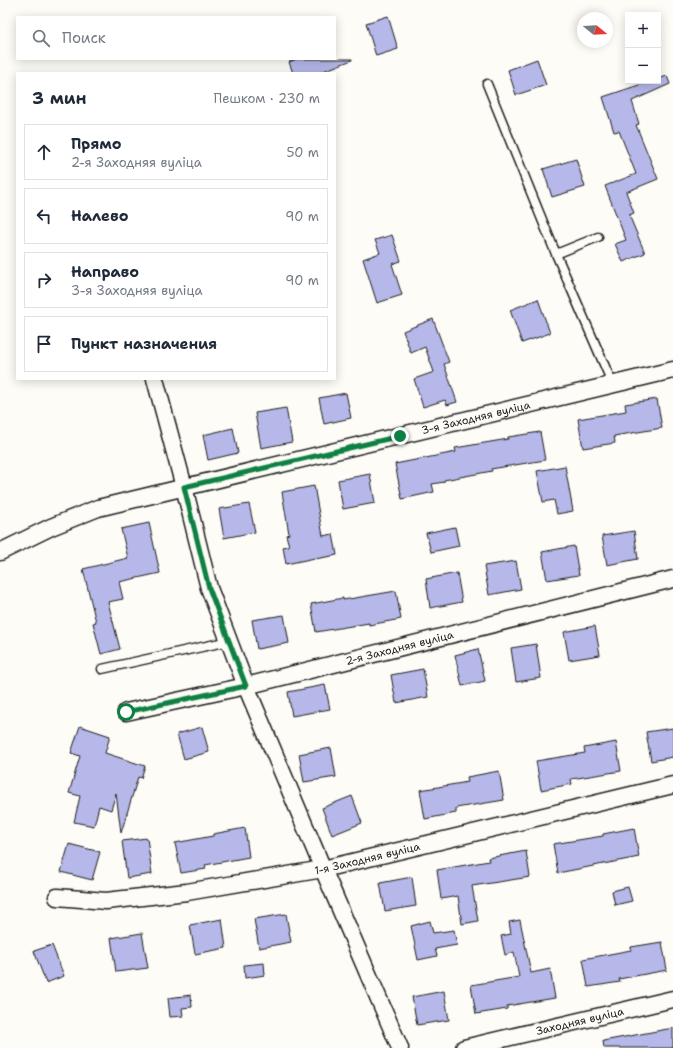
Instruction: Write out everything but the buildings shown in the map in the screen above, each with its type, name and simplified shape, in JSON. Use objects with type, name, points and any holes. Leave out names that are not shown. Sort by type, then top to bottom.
[{"type":"street","name":"3-я Заходняя вуліца","points":[[0,552],[51,527],[98,508],[673,370]]},
{"type":"street","points":[[155,380],[209,588],[246,686],[400,1048]]},
{"type":"street","name":"2-я Заходняя вуліца","points":[[126,712],[246,686],[673,579]]},
{"type":"street","name":"1-я Заходняя вуліца","points":[[56,897],[106,901],[186,892],[323,869],[673,785]]},
{"type":"street","name":"Заходняя вуліца","points":[[464,1048],[673,999]]},
{"type":"lane","points":[[487,84],[556,254],[613,385]]},
{"type":"lane","points":[[556,254],[598,237]]},
{"type":"lane","points":[[102,669],[229,641]]},
{"type":"route","points":[[126,712],[246,686],[209,588],[184,487],[400,436]]}]
